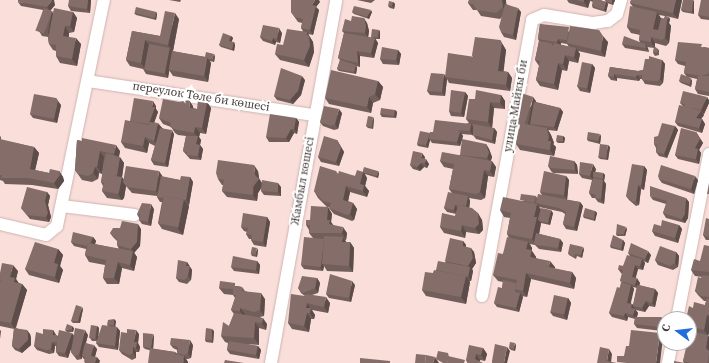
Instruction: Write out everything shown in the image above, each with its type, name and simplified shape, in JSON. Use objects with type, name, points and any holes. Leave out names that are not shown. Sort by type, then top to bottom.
[{"type":"street","points":[[0,224],[46,234],[57,226],[104,0]]},
{"type":"street","name":"Жамбыл көшесі","points":[[271,363],[314,115],[336,0]]},
{"type":"street","name":"улица Майкы би","points":[[482,296],[532,20],[544,15],[593,23],[608,21],[617,14],[621,0]]},
{"type":"street","name":"переулок Төле би көшесі","points":[[88,81],[314,115]]},
{"type":"street","points":[[679,311],[709,154]]},
{"type":"street","points":[[62,206],[134,215]]},
{"type":"street","points":[[668,363],[670,351]]},
{"type":"building","points":[[18,0],[52,1],[47,7],[18,2]]},
{"type":"building","points":[[69,0],[88,0],[87,9],[68,6]]},
{"type":"building","points":[[291,0],[315,0],[312,5],[316,6],[310,30],[301,28],[303,19],[295,17],[291,12]]},
{"type":"building","points":[[469,0],[502,0],[503,7],[496,13],[477,10],[473,4],[468,3]]},
{"type":"building","points":[[593,0],[606,2],[604,10],[592,6]]},
{"type":"building","points":[[612,0],[612,3],[605,1]]},
{"type":"building","points":[[631,0],[676,0],[673,13],[630,3]]},
{"type":"building","points":[[683,0],[693,0],[692,12],[681,10]]},
{"type":"building","points":[[701,0],[709,0],[709,17],[698,15]]},
{"type":"building","points":[[389,1],[393,2],[392,6],[388,6]]},
{"type":"building","points":[[505,4],[518,8],[513,35],[501,32],[499,27]]},
{"type":"building","points":[[354,6],[371,10],[367,17],[352,12]]},
{"type":"building","points":[[630,6],[657,12],[653,29],[658,30],[661,18],[667,19],[665,37],[662,40],[651,37],[651,42],[639,40],[640,30],[627,27]]},
{"type":"building","points":[[136,7],[156,12],[155,18],[135,13]]},
{"type":"building","points":[[44,8],[52,11],[44,34],[35,30]]},
{"type":"building","points":[[54,8],[73,12],[70,26],[65,26],[63,36],[76,38],[72,59],[56,56],[56,45],[49,44],[48,39]]},
{"type":"building","points":[[165,11],[175,13],[168,45],[145,40],[141,63],[126,60],[132,31],[160,36]]},
{"type":"building","points":[[352,16],[364,18],[366,26],[365,33],[342,31],[345,19],[351,21]]},
{"type":"building","points":[[665,16],[669,17],[668,20],[664,19]]},
{"type":"building","points":[[540,24],[569,27],[567,40],[558,39],[557,42],[538,39]]},
{"type":"building","points":[[263,25],[279,28],[277,39],[273,38],[272,41],[260,37]]},
{"type":"building","points":[[570,26],[599,30],[603,36],[601,51],[567,43]]},
{"type":"building","points":[[287,29],[307,32],[310,46],[304,60],[275,54],[277,44],[283,45]]},
{"type":"building","points":[[372,29],[379,30],[378,37],[371,37]]},
{"type":"building","points":[[223,33],[231,36],[229,41],[234,42],[232,49],[219,45]]},
{"type":"building","points":[[344,33],[375,38],[371,53],[357,51],[358,63],[338,58]]},
{"type":"building","points":[[624,36],[645,44],[646,48],[622,44]]},
{"type":"building","points":[[475,37],[500,40],[502,43],[498,71],[508,72],[506,85],[445,77],[448,53],[475,57],[472,55]]},
{"type":"building","points":[[539,41],[551,43],[553,46],[554,43],[576,48],[574,57],[565,55],[563,64],[558,63],[554,84],[536,80],[540,61],[535,60]]},
{"type":"building","points":[[678,42],[702,44],[701,47],[709,48],[708,74],[701,76],[684,73],[686,62],[675,60]]},
{"type":"building","points":[[149,44],[170,48],[165,74],[144,70]]},
{"type":"building","points":[[382,47],[398,50],[396,60],[380,59]]},
{"type":"building","points":[[654,47],[657,48],[658,52],[653,53]]},
{"type":"building","points":[[172,51],[207,57],[204,76],[169,70]]},
{"type":"building","points":[[206,52],[214,54],[213,59],[208,59],[205,57]]},
{"type":"building","points":[[649,56],[662,60],[660,79],[657,81],[642,80],[642,75],[637,75],[636,77],[614,74],[614,77],[608,76],[610,67],[638,71],[643,70],[645,59],[649,59]]},
{"type":"building","points":[[340,60],[356,65],[354,72],[337,69]]},
{"type":"building","points":[[582,62],[592,64],[587,88],[577,87]]},
{"type":"building","points":[[281,68],[302,76],[298,91],[290,100],[274,96]]},
{"type":"building","points":[[331,70],[378,81],[375,94],[369,97],[367,107],[325,98]]},
{"type":"building","points":[[431,73],[444,74],[442,92],[427,91]]},
{"type":"building","points":[[681,74],[691,78],[690,84],[679,81]]},
{"type":"building","points":[[698,76],[709,76],[709,92],[695,89]]},
{"type":"building","points":[[451,90],[465,92],[461,113],[449,111]]},
{"type":"building","points":[[476,90],[501,95],[500,103],[490,102],[488,122],[466,119],[469,99],[475,99]]},
{"type":"building","points":[[683,91],[707,97],[701,110],[688,107],[701,111],[696,118],[702,119],[699,128],[675,122],[679,105],[684,106],[685,104],[680,103]]},
{"type":"building","points":[[521,93],[533,97],[524,126],[512,122]]},
{"type":"building","points":[[34,94],[56,98],[58,101],[54,119],[30,114]]},
{"type":"building","points":[[134,98],[153,101],[152,107],[155,107],[149,124],[130,121]]},
{"type":"building","points":[[163,99],[179,102],[189,100],[190,108],[197,109],[198,100],[207,102],[202,128],[195,127],[194,133],[170,127],[171,123],[159,118]]},
{"type":"building","points":[[534,102],[560,108],[554,127],[530,124]]},
{"type":"building","points":[[324,106],[339,109],[335,124],[331,126],[320,122]]},
{"type":"building","points":[[381,108],[395,110],[394,116],[380,114]]},
{"type":"building","points":[[270,114],[296,118],[294,129],[291,129],[286,138],[266,137]]},
{"type":"building","points":[[368,116],[373,117],[372,127],[366,126]]},
{"type":"building","points":[[125,120],[149,125],[150,122],[158,123],[154,141],[141,135],[145,137],[143,146],[121,142]]},
{"type":"building","points":[[435,120],[471,124],[470,131],[458,130],[460,132],[457,142],[429,139],[430,132],[433,132]]},
{"type":"building","points":[[520,123],[547,128],[549,137],[548,141],[551,141],[550,150],[516,144]]},
{"type":"building","points":[[662,123],[675,126],[664,154],[656,152],[657,145],[654,144],[654,137],[658,136]]},
{"type":"building","points":[[473,124],[494,128],[492,140],[473,135]]},
{"type":"building","points":[[160,128],[172,130],[165,163],[151,160]]},
{"type":"building","points":[[681,128],[696,132],[700,139],[695,148],[698,149],[696,159],[675,155]]},
{"type":"building","points":[[420,131],[430,133],[426,145],[417,144]]},
{"type":"building","points":[[588,132],[600,134],[599,141],[587,139]]},
{"type":"building","points":[[557,135],[563,136],[563,141],[556,141]]},
{"type":"building","points":[[186,136],[198,136],[196,144],[200,145],[198,156],[187,155],[187,152],[183,151]]},
{"type":"building","points":[[324,136],[337,140],[341,148],[336,162],[318,157]]},
{"type":"building","points":[[82,138],[116,145],[114,154],[100,151],[97,167],[95,167],[93,173],[88,176],[78,174],[75,170],[77,140],[82,141]]},
{"type":"building","points":[[0,139],[34,147],[30,169],[49,173],[50,169],[59,171],[60,175],[54,183],[28,178],[1,178]]},
{"type":"building","points":[[462,139],[486,144],[489,153],[487,158],[460,155]]},
{"type":"building","points":[[600,144],[608,145],[606,158],[598,157]]},
{"type":"building","points":[[413,151],[422,153],[421,158],[426,159],[425,163],[421,163],[417,167],[410,165]]},
{"type":"building","points":[[442,152],[492,161],[490,171],[484,170],[480,192],[476,194],[449,189],[454,164],[440,161]]},
{"type":"building","points":[[106,153],[120,157],[117,175],[115,176],[122,177],[118,194],[102,191],[104,183],[101,182]]},
{"type":"building","points":[[550,156],[574,161],[575,170],[551,168],[548,166]]},
{"type":"building","points":[[218,160],[254,165],[255,175],[259,179],[253,187],[253,195],[222,191],[224,180],[218,179],[216,173]]},
{"type":"building","points":[[580,162],[593,164],[590,176],[579,174]]},
{"type":"building","points":[[632,164],[644,166],[641,186],[638,185],[636,201],[633,202],[626,196]]},
{"type":"building","points":[[661,165],[695,176],[691,189],[659,179],[658,176]]},
{"type":"building","points":[[126,166],[159,171],[156,191],[127,187],[123,182]]},
{"type":"building","points":[[320,166],[336,171],[338,174],[339,171],[355,176],[357,170],[363,172],[360,184],[364,185],[363,191],[346,186],[343,200],[353,203],[350,214],[347,215],[329,208],[331,203],[323,201],[314,191]]},
{"type":"building","points":[[364,167],[378,171],[377,176],[363,172]]},
{"type":"building","points":[[544,171],[566,176],[564,195],[540,192]]},
{"type":"building","points":[[593,172],[603,173],[603,179],[593,177]]},
{"type":"building","points":[[161,176],[180,180],[181,176],[190,177],[186,200],[164,196],[163,198],[157,197]]},
{"type":"building","points":[[593,178],[603,180],[601,199],[595,198],[596,195],[589,193]]},
{"type":"building","points":[[262,180],[278,183],[278,192],[261,191]]},
{"type":"building","points":[[709,183],[709,194],[707,194]]},
{"type":"building","points":[[650,186],[686,198],[685,214],[682,219],[663,213],[667,201],[650,196]]},
{"type":"building","points":[[27,187],[47,192],[45,201],[48,213],[46,217],[27,215],[21,208]]},
{"type":"building","points":[[448,192],[468,196],[466,206],[455,205],[454,210],[444,208]]},
{"type":"building","points":[[521,194],[536,196],[534,203],[520,200]]},
{"type":"building","points":[[538,194],[580,202],[574,227],[563,224],[566,212],[559,208],[536,203]]},
{"type":"building","points":[[164,196],[184,200],[178,227],[159,223]]},
{"type":"building","points":[[503,197],[537,204],[534,217],[537,217],[532,239],[507,234],[511,213],[500,210]]},
{"type":"building","points":[[142,203],[151,204],[148,222],[139,220],[140,215],[137,214]]},
{"type":"building","points":[[458,205],[472,208],[478,213],[479,224],[475,228],[462,225],[461,231],[440,227],[442,213],[455,216]]},
{"type":"building","points":[[311,206],[328,207],[327,220],[330,220],[329,224],[343,227],[342,233],[309,233],[310,225],[306,225],[306,220],[310,220]]},
{"type":"building","points":[[541,208],[551,210],[548,223],[539,221],[538,219]]},
{"type":"building","points":[[585,208],[595,211],[594,219],[583,216]]},
{"type":"building","points":[[243,213],[267,217],[263,242],[251,240],[252,235],[246,234],[248,228],[241,227]]},
{"type":"building","points":[[706,218],[709,219],[709,237],[703,235]]},
{"type":"building","points":[[662,220],[679,225],[675,238],[652,231],[654,224],[661,226]]},
{"type":"building","points":[[122,221],[138,224],[137,242],[131,249],[117,245],[117,239],[110,233],[113,228],[120,228]]},
{"type":"building","points":[[617,224],[626,227],[624,234],[616,234]]},
{"type":"building","points":[[73,232],[93,237],[87,246],[71,242]]},
{"type":"building","points":[[536,233],[560,239],[558,248],[536,245],[534,243]]},
{"type":"building","points":[[613,235],[623,240],[621,249],[610,246]]},
{"type":"building","points":[[324,236],[343,237],[342,242],[350,242],[349,266],[322,264]]},
{"type":"building","points":[[304,237],[324,239],[321,267],[301,265]]},
{"type":"building","points":[[507,237],[528,242],[526,249],[532,250],[530,257],[550,261],[549,267],[572,272],[570,283],[526,273],[523,291],[515,289],[517,280],[493,275],[498,253],[503,254]]},
{"type":"building","points":[[450,238],[463,241],[463,246],[471,248],[473,258],[468,266],[445,261]]},
{"type":"building","points":[[35,242],[58,249],[54,263],[58,264],[55,277],[25,269]]},
{"type":"building","points":[[88,243],[133,251],[130,265],[118,262],[114,278],[103,278],[106,260],[85,255]]},
{"type":"building","points":[[631,243],[648,251],[645,259],[628,253]]},
{"type":"building","points":[[570,244],[583,247],[581,255],[575,254],[574,257],[568,253]]},
{"type":"building","points":[[704,245],[709,246],[709,272],[691,270],[694,259],[700,261]]},
{"type":"building","points":[[660,246],[676,252],[675,263],[670,266],[655,260]]},
{"type":"building","points":[[252,247],[257,248],[256,255],[251,254]]},
{"type":"building","points":[[627,255],[642,259],[640,266],[635,265],[632,277],[637,278],[635,285],[620,281],[623,270],[618,269],[619,265],[623,266]]},
{"type":"building","points":[[233,256],[257,261],[256,270],[231,267]]},
{"type":"building","points":[[178,260],[187,262],[186,266],[190,266],[188,276],[184,280],[176,278]]},
{"type":"building","points":[[438,261],[470,267],[468,277],[436,270]]},
{"type":"building","points":[[2,263],[13,265],[10,277],[15,278],[14,282],[22,284],[11,323],[0,321],[0,281],[2,282],[0,280],[0,273]]},
{"type":"building","points":[[434,270],[466,276],[461,297],[422,290],[425,272],[433,273]]},
{"type":"building","points":[[330,274],[352,281],[349,298],[326,294]]},
{"type":"building","points":[[702,275],[709,276],[709,297],[701,296],[695,291],[698,277],[701,278]]},
{"type":"building","points":[[302,276],[317,278],[315,288],[303,293],[298,288]]},
{"type":"building","points":[[503,280],[516,283],[515,292],[520,293],[516,308],[494,303],[498,287],[502,288]]},
{"type":"building","points":[[220,281],[235,283],[235,286],[242,287],[242,291],[261,293],[260,310],[254,312],[240,308],[240,311],[231,310],[236,295],[233,295],[233,289],[219,288]]},
{"type":"building","points":[[621,282],[631,285],[627,303],[632,304],[631,308],[635,309],[633,315],[625,313],[624,316],[609,313],[617,287],[620,288]]},
{"type":"building","points":[[637,285],[655,289],[652,303],[646,301],[642,308],[633,306]]},
{"type":"building","points":[[291,294],[305,296],[306,294],[326,297],[324,307],[307,303],[306,308],[311,308],[310,313],[307,313],[304,326],[288,323]]},
{"type":"building","points":[[554,295],[568,298],[564,315],[550,312]]},
{"type":"building","points":[[707,298],[709,299],[709,315],[707,315],[704,330],[697,328],[697,311],[688,311],[689,306],[693,308],[694,302],[705,305]]},
{"type":"building","points":[[76,305],[82,307],[78,321],[71,321]]},
{"type":"building","points":[[234,313],[263,318],[262,323],[255,322],[254,338],[221,336],[223,322],[229,326]]},
{"type":"building","points":[[635,317],[657,317],[657,327],[634,324]]},
{"type":"building","points":[[114,319],[114,325],[107,325],[108,320]]},
{"type":"building","points":[[67,324],[72,326],[72,329],[65,330]]},
{"type":"building","points":[[91,325],[97,326],[95,339],[89,338]]},
{"type":"building","points":[[102,325],[117,327],[115,346],[96,343]]},
{"type":"building","points":[[14,328],[27,330],[28,334],[28,340],[19,349],[12,346]]},
{"type":"building","points":[[75,328],[85,330],[79,355],[74,356],[71,352]]},
{"type":"building","points":[[206,328],[212,329],[212,340],[205,340]]},
{"type":"building","points":[[43,329],[53,330],[53,335],[57,335],[57,340],[59,330],[72,333],[65,353],[56,352],[57,342],[52,342],[51,349],[46,350],[34,346],[36,332],[43,334]]},
{"type":"building","points":[[127,329],[136,330],[134,342],[137,342],[136,348],[133,347],[133,353],[129,355],[119,350],[121,332],[127,333]]},
{"type":"building","points":[[631,330],[657,333],[658,351],[656,363],[617,362],[617,356],[624,356],[626,346],[629,346]]},
{"type":"building","points":[[143,333],[153,334],[151,348],[143,347]]},
{"type":"building","points":[[697,333],[708,335],[706,348],[709,351],[707,363],[691,363],[683,361],[685,351],[697,351]]},
{"type":"building","points":[[171,338],[190,340],[188,353],[185,355],[177,353],[178,347],[170,344]]},
{"type":"building","points":[[229,341],[258,346],[256,355],[227,350]]},
{"type":"building","points":[[510,342],[515,343],[514,349],[509,348]]},
{"type":"building","points":[[85,343],[94,345],[91,356],[97,357],[95,363],[84,362],[85,357],[82,356]]},
{"type":"building","points":[[495,344],[507,347],[504,363],[492,363]]},
{"type":"building","points":[[469,345],[483,348],[481,355],[476,354],[475,359],[483,363],[467,363],[468,360],[466,360]]},
{"type":"building","points":[[600,347],[609,349],[607,361],[617,363],[597,363]]},
{"type":"building","points":[[150,348],[175,352],[175,354],[184,356],[183,363],[148,363]]},
{"type":"building","points":[[438,351],[448,353],[449,357],[447,363],[443,363],[436,359]]},
{"type":"building","points":[[416,354],[426,355],[425,363],[415,363]]},
{"type":"building","points":[[426,355],[435,357],[433,363],[425,363]]},
{"type":"building","points":[[448,356],[465,360],[464,363],[447,363]]},
{"type":"building","points":[[360,358],[390,361],[390,363],[360,363]]},
{"type":"building","points":[[225,360],[244,363],[224,363]]},
{"type":"building","points":[[674,361],[685,363],[674,363]]}]
